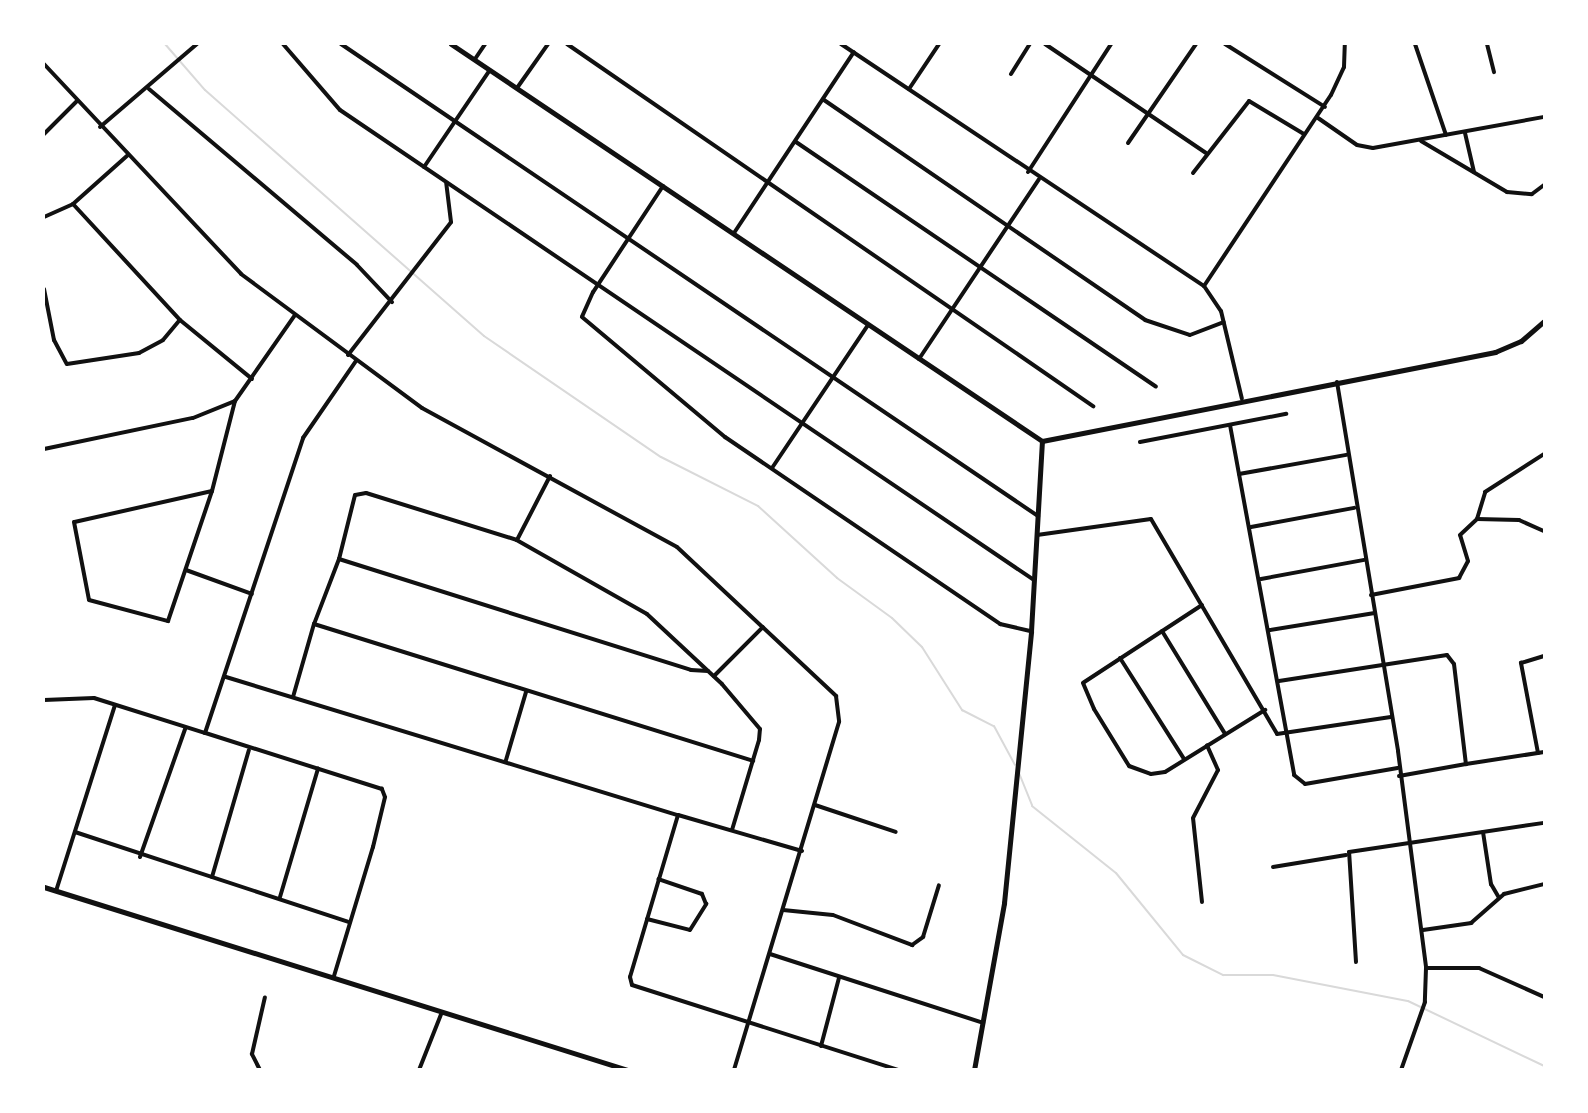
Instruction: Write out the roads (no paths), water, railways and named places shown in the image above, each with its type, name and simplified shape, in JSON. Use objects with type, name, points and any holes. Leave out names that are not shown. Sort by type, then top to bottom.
[{"type":"street","points":[[100,127],[149,89],[198,44]]},
{"type":"street","points":[[283,44],[340,110],[1034,580]]},
{"type":"street","points":[[340,44],[1038,516]]},
{"type":"street","points":[[452,44],[1042,441],[1242,399],[1495,352],[1521,341],[1545,321]]},
{"type":"street","points":[[474,59],[485,44]]},
{"type":"street","points":[[517,88],[548,44]]},
{"type":"street","points":[[567,44],[951,310],[1093,405]]},
{"type":"street","points":[[841,44],[846,45],[1028,172],[1204,286],[1224,322],[1242,399]]},
{"type":"street","points":[[909,90],[939,44]]},
{"type":"street","points":[[1011,74],[1030,44]]},
{"type":"street","points":[[1045,44],[1206,153]]},
{"type":"street","points":[[1028,172],[1111,44]]},
{"type":"street","points":[[1128,143],[1196,44]]},
{"type":"street","points":[[1225,44],[1324,107]]},
{"type":"street","points":[[1204,286],[1304,134],[1318,118],[1344,67],[1345,44]]},
{"type":"street","points":[[1415,44],[1446,135]]},
{"type":"street","points":[[1487,44],[1494,72]]},
{"type":"street","points":[[734,232],[769,183],[854,52]]},
{"type":"street","points":[[44,64],[224,258],[295,315],[422,408],[677,547],[836,696],[840,709],[815,805],[734,1070]]},
{"type":"street","points":[[424,167],[490,70]]},
{"type":"street","points":[[149,89],[357,265],[392,302]]},
{"type":"street","points":[[824,100],[1145,320],[1173,332],[1205,333],[1224,322]]},
{"type":"street","points":[[44,134],[77,101]]},
{"type":"street","points":[[1193,172],[1249,101],[1304,134]]},
{"type":"street","points":[[1318,118],[1357,145],[1373,148],[1545,117]]},
{"type":"street","points":[[1465,133],[1474,172]]},
{"type":"street","points":[[1420,140],[1507,192],[1532,194],[1545,185]]},
{"type":"street","points":[[796,142],[1156,387]]},
{"type":"street","points":[[44,217],[73,204],[128,155]]},
{"type":"street","points":[[919,359],[1039,179]]},
{"type":"street","points":[[348,355],[392,302],[451,222],[446,183]]},
{"type":"street","points":[[663,185],[597,286],[582,317],[725,437],[1000,624],[1031,631]]},
{"type":"street","points":[[73,204],[180,320],[252,379]]},
{"type":"street","points":[[44,289],[59,355],[67,364],[139,352],[163,340],[180,320]]},
{"type":"street","points":[[212,491],[74,522],[79,570],[93,603],[164,623],[186,570],[212,491],[235,400],[295,315]]},
{"type":"street","points":[[772,468],[868,325]]},
{"type":"street","points":[[205,734],[226,677],[303,438],[356,361]]},
{"type":"street","points":[[1337,381],[1354,508],[1384,664],[1423,930],[1426,968],[1425,1002],[1401,1070]]},
{"type":"street","points":[[44,449],[193,418],[235,400]]},
{"type":"street","points":[[1140,442],[1286,414]]},
{"type":"street","points":[[1230,425],[1270,630],[1294,775],[1305,784],[1398,768]]},
{"type":"street","points":[[974,1070],[1004,903],[1031,631],[1042,441]]},
{"type":"street","points":[[1371,595],[1459,578],[1468,561],[1460,535],[1477,519],[1485,492],[1545,454]]},
{"type":"street","points":[[1239,474],[1346,455]]},
{"type":"street","points":[[517,540],[550,476]]},
{"type":"street","points":[[292,697],[314,624],[339,559],[360,492],[517,540],[634,605],[714,676],[760,729],[753,761],[732,830]]},
{"type":"street","points":[[1251,527],[1354,508]]},
{"type":"street","points":[[1037,535],[1151,519],[1277,734],[1391,717]]},
{"type":"street","points":[[1477,519],[1519,520],[1545,531]]},
{"type":"street","points":[[339,559],[691,670],[708,671]]},
{"type":"street","points":[[1260,579],[1364,560]]},
{"type":"street","points":[[186,570],[252,594]]},
{"type":"street","points":[[1202,605],[1081,686],[1129,766],[1151,774],[1184,759],[1265,710]]},
{"type":"street","points":[[1270,630],[1375,613]]},
{"type":"street","points":[[314,624],[753,761]]},
{"type":"street","points":[[714,676],[763,627]]},
{"type":"street","points":[[1162,631],[1225,734]]},
{"type":"street","points":[[1538,753],[1521,663],[1545,656]]},
{"type":"street","points":[[1120,658],[1184,759]]},
{"type":"street","points":[[1279,681],[1384,664],[1452,659],[1466,764]]},
{"type":"street","points":[[226,677],[802,851]]},
{"type":"street","points":[[506,760],[526,692]]},
{"type":"street","points":[[44,700],[80,695],[249,750],[382,789],[384,797],[334,976]]},
{"type":"street","points":[[56,891],[115,705]]},
{"type":"street","points":[[140,857],[185,729]]},
{"type":"street","points":[[1202,902],[1193,818],[1218,770],[1207,745]]},
{"type":"street","points":[[212,877],[249,750]]},
{"type":"street","points":[[1399,776],[1545,752]]},
{"type":"street","points":[[280,897],[318,769]]},
{"type":"street","points":[[815,805],[896,832]]},
{"type":"street","points":[[678,815],[630,977],[633,986],[899,1070]]},
{"type":"street","points":[[1273,867],[1410,842],[1545,824]]},
{"type":"street","points":[[75,832],[140,857],[280,897],[348,922]]},
{"type":"street","points":[[1483,832],[1491,884],[1499,898]]},
{"type":"street","points":[[1346,855],[1356,962]]},
{"type":"street","points":[[647,919],[690,930],[706,904],[702,894],[658,879]]},
{"type":"street","points":[[1423,930],[1471,923],[1499,898],[1545,884]]},
{"type":"street","points":[[783,910],[832,915],[912,945],[923,937],[939,885]]},
{"type":"street","points":[[44,887],[628,1070]]},
{"type":"street","points":[[770,954],[982,1023]]},
{"type":"street","points":[[1426,968],[1479,968],[1545,997]]},
{"type":"street","points":[[821,1046],[839,978]]},
{"type":"street","points":[[260,1070],[252,1054],[265,997]]},
{"type":"street","points":[[419,1070],[442,1012]]},
{"type":"waterway","points":[[165,44],[205,90],[484,336],[661,457],[758,506],[837,578],[892,618],[922,647],[962,710],[994,726],[1015,765]]},
{"type":"waterway","points":[[1019,773],[1032,806],[1116,873],[1183,955],[1223,975],[1273,975],[1408,1001],[1544,1066]]}]
